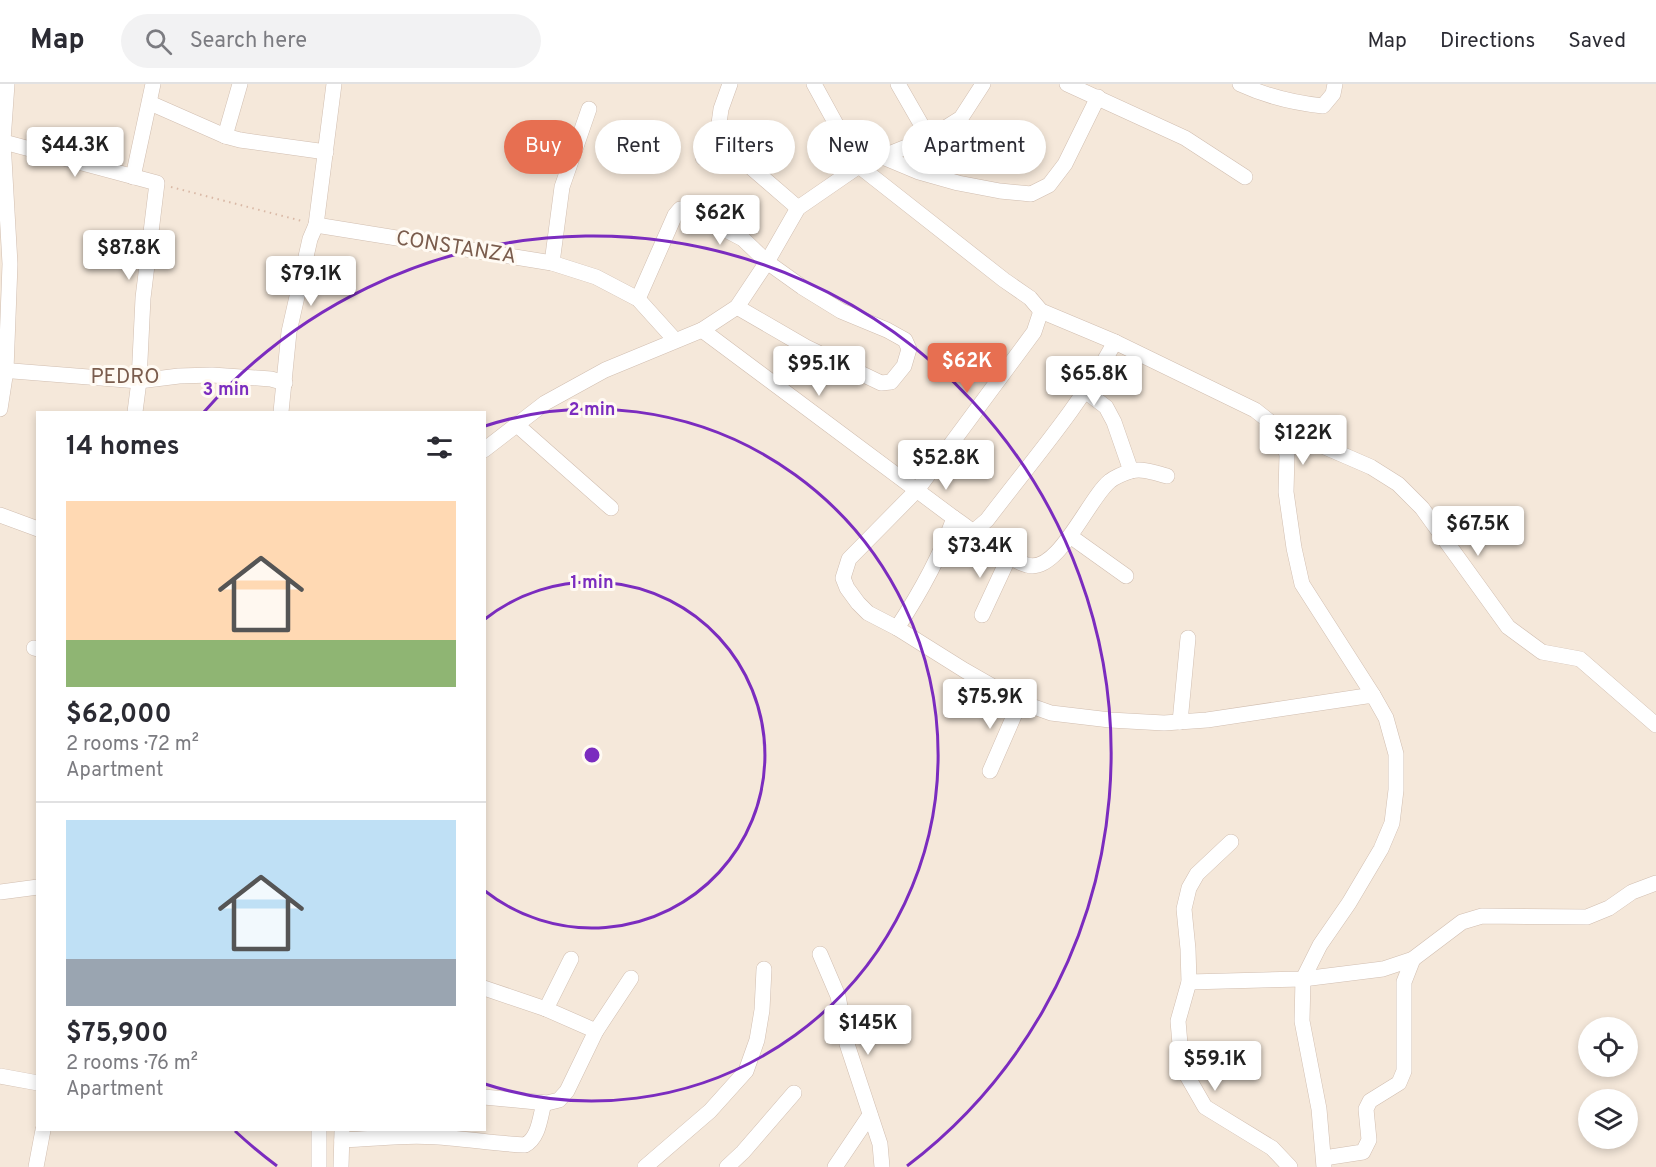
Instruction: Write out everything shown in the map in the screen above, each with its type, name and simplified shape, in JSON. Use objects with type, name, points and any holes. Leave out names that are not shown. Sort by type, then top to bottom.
[{"type":"street","points":[[0,409],[10,264],[1,141],[7,84]]},
{"type":"street","points":[[133,177],[153,84]]},
{"type":"street","points":[[225,136],[240,84]]},
{"type":"street","points":[[281,411],[289,332],[310,239],[316,225],[334,84]]},
{"type":"street","points":[[719,120],[730,84]]},
{"type":"street","points":[[814,84],[834,120]]},
{"type":"street","points":[[898,84],[919,120]]},
{"type":"street","points":[[958,120],[983,84]]},
{"type":"street","points":[[1067,84],[1185,138],[1245,177]]},
{"type":"street","points":[[1240,84],[1258,92],[1302,104],[1323,106],[1333,94],[1335,84]]},
{"type":"street","points":[[890,160],[919,172],[958,183],[1031,194],[1049,184],[1065,164],[1098,97]]},
{"type":"street","points":[[150,103],[225,136],[326,152]]},
{"type":"street","points":[[552,262],[562,187],[589,109]]},
{"type":"street","points":[[1,141],[157,183],[144,297],[135,411]]},
{"type":"street","points":[[759,174],[798,208]]},
{"type":"street","points":[[486,448],[545,403],[605,370],[702,330],[737,307],[767,262],[798,208],[847,174]]},
{"type":"street","points":[[869,174],[1030,298],[1041,310],[1115,342],[1255,410],[1274,425],[1371,467],[1398,484],[1422,508],[1508,627],[1542,652],[1580,659],[1656,725]]},
{"type":"street","points":[[638,299],[675,214],[680,209],[688,210],[743,239],[767,262],[841,311],[905,340],[909,349],[904,366],[891,382],[881,383],[806,347],[737,307]]},
{"type":"street","name":"CONSTANZA","points":[[316,225],[552,262],[596,277],[638,299],[675,340]]},
{"type":"street","points":[[1041,310],[1034,332],[917,490],[849,559],[843,578],[847,588],[868,613],[1020,702],[1051,713],[1110,720],[1180,722],[1372,695]]},
{"type":"street","points":[[702,330],[954,518],[1009,556],[1028,566],[1036,567],[1045,563],[1070,536],[1110,480],[1131,471],[1145,470],[1167,476]]},
{"type":"street","points":[[974,531],[987,520],[1085,391],[1115,342]]},
{"type":"street","name":"PEDRO","points":[[3,370],[139,381],[213,375],[272,379],[285,383]]},
{"type":"street","points":[[1085,391],[1106,407],[1114,422],[1131,471]]},
{"type":"street","points":[[517,425],[611,508]]},
{"type":"street","points":[[1274,425],[1283,440],[1287,455],[1286,492],[1302,584],[1386,718],[1396,754],[1396,790],[1392,823],[1381,849],[1349,903],[1320,945],[1303,980],[1302,1021],[1319,1109],[1324,1163],[1363,1152],[1368,1140],[1366,1109],[1370,1101],[1399,1083],[1402,1077],[1404,1071],[1404,982],[1413,959]]},
{"type":"street","points":[[0,515],[36,528]]},
{"type":"street","points":[[897,628],[938,558],[954,518]]},
{"type":"street","points":[[1070,536],[1126,576]]},
{"type":"street","points":[[982,615],[1009,556]]},
{"type":"street","points":[[1180,722],[1188,638]]},
{"type":"street","points":[[990,771],[1020,702]]},
{"type":"street","points":[[1231,842],[1197,874],[1189,888],[1184,909],[1189,982],[1178,1021],[1182,1067],[1205,1107],[1272,1148],[1290,1167]]},
{"type":"street","points":[[1189,982],[1303,980],[1383,969],[1413,959],[1462,922],[1482,916],[1587,917],[1609,908],[1632,892],[1656,883]]},
{"type":"street","points":[[0,892],[36,887]]},
{"type":"street","points":[[820,954],[838,996],[847,1044],[880,1144],[882,1167]]},
{"type":"street","points":[[546,1009],[571,959]]},
{"type":"street","points":[[646,1167],[710,1111],[746,1071],[757,1040],[762,1010],[764,969]]},
{"type":"street","points":[[486,1097],[544,1103],[559,1100],[567,1091],[596,1031],[631,978]]},
{"type":"street","points":[[486,989],[546,1009],[596,1031]]},
{"type":"street","points":[[0,1076],[36,1083]]},
{"type":"street","points":[[727,1167],[794,1093]]},
{"type":"street","points":[[341,1167],[342,1135],[449,1138],[525,1145],[531,1142],[537,1130],[544,1103]]},
{"type":"street","points":[[835,1167],[870,1115]]},
{"type":"street","points":[[36,1167],[43,1131]]},
{"type":"street","points":[[319,1131],[319,1167]]},
{"type":"path","points":[[157,183],[316,225]]},
{"type":"shaded area","points":[[0,84],[1656,84],[1656,1167],[0,1167]]}]
